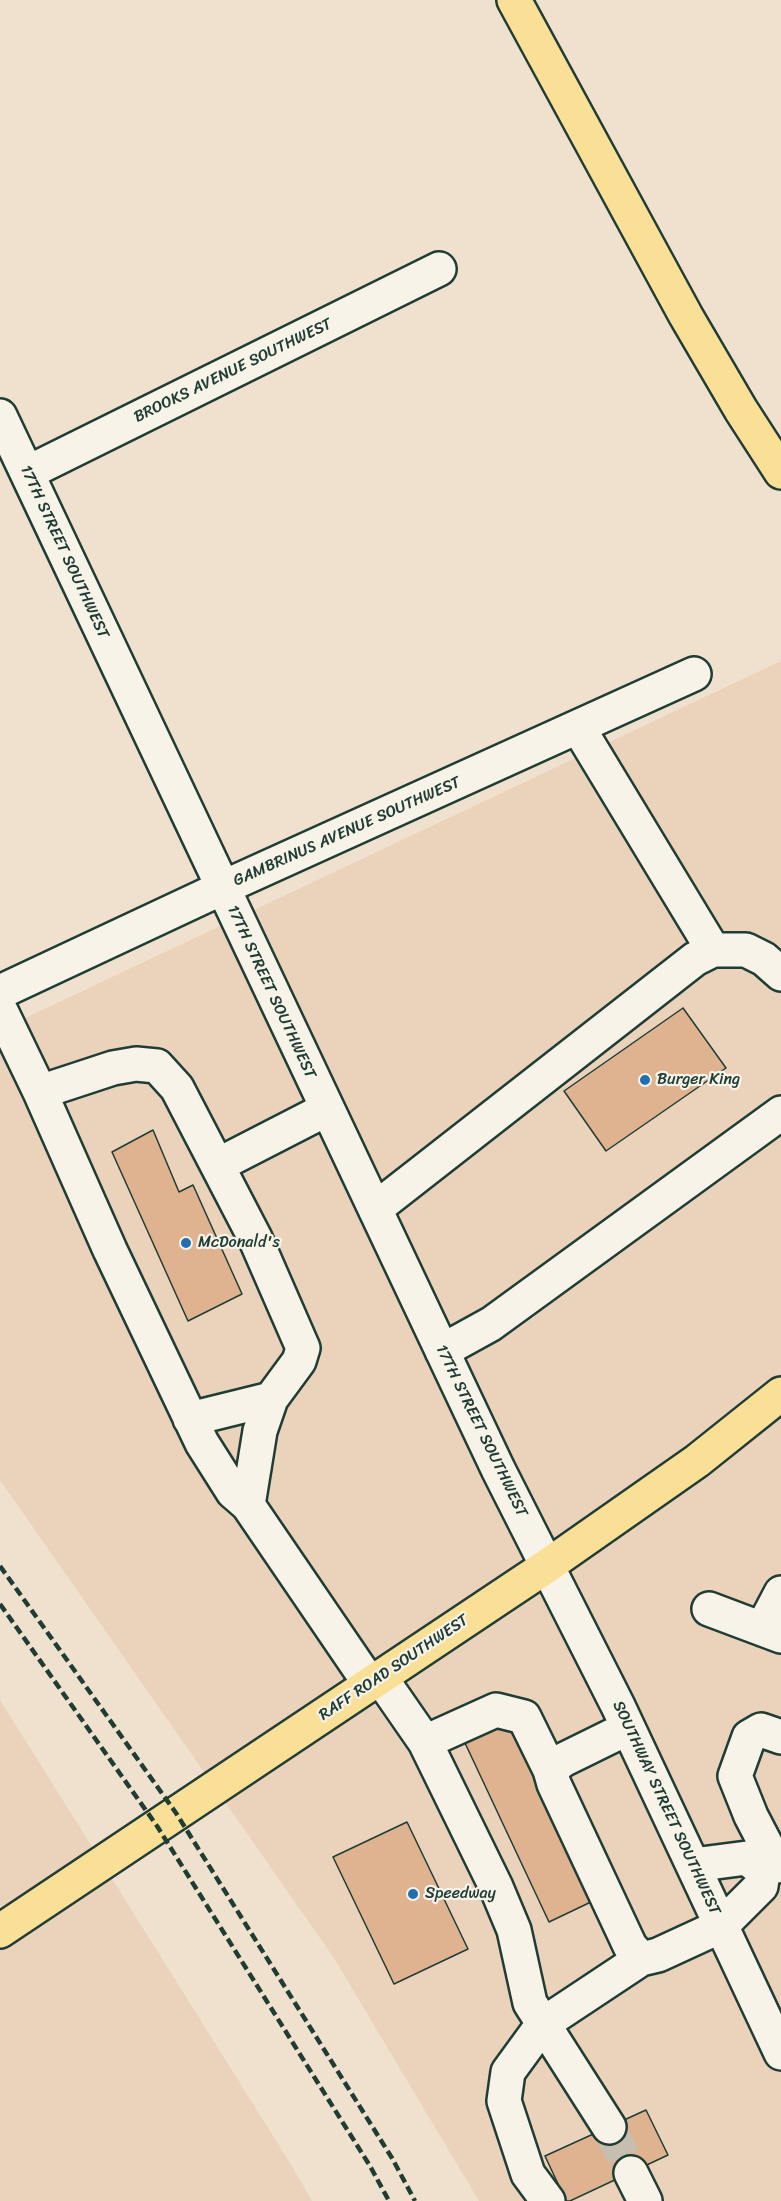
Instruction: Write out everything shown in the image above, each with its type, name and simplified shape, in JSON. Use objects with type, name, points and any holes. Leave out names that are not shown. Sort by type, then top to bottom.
[{"type":"main road","points":[[514,0],[686,316],[741,410],[781,472]]},
{"type":"main road","name":"RAFF ROAD SOUTHWEST","points":[[0,1931],[547,1566],[697,1461],[781,1394]]},
{"type":"street","name":"BROOKS AVENUE SOUTHWEST","points":[[27,472],[439,269]]},
{"type":"street","name":"17TH STREET SOUTHWEST","points":[[0,416],[442,1351],[547,1566]]},
{"type":"street","name":"GAMBRINUS AVENUE SOUTHWEST","points":[[0,992],[222,888],[694,674]]},
{"type":"street","points":[[578,727],[713,950]]},
{"type":"street","points":[[375,1209],[695,959],[713,950],[746,950],[764,959],[781,974]]},
{"type":"street","points":[[0,1009],[40,1092],[110,1250],[202,1443],[234,1492],[249,1504],[375,1681],[425,1742],[496,1887],[514,1930],[530,2003],[609,2127]]},
{"type":"street","points":[[40,1092],[113,1068],[136,1064],[157,1066],[177,1088],[218,1165],[255,1238],[303,1348],[299,1361],[271,1399],[260,1431],[249,1504]]},
{"type":"street","points":[[218,1165],[327,1108]]},
{"type":"street","points":[[442,1351],[491,1324],[781,1113]]},
{"type":"street","points":[[190,1419],[271,1399]]},
{"type":"street","name":"SOUTHWAY STREET SOUTHWEST","points":[[547,1566],[628,1728],[781,2053]]},
{"type":"street","points":[[709,1609],[772,1632],[781,1593]]},
{"type":"street","points":[[425,1742],[496,1710],[524,1717],[630,1946],[641,1959]]},
{"type":"street","points":[[550,1770],[563,1760],[628,1728]]},
{"type":"street","points":[[774,1868],[735,1776],[749,1737],[761,1730],[781,1737]]},
{"type":"street","points":[[693,1865],[747,1858],[774,1868]]},
{"type":"street","points":[[548,2201],[528,2174],[504,2101],[508,2072],[543,2024],[641,1959],[658,1956],[721,1926],[761,1886],[774,1868]]},
{"type":"shaded area","points":[[781,661],[781,2201],[479,2201],[334,1958],[0,1480],[0,1030]]},
{"type":"shaded area","points":[[0,1700],[290,2163],[312,2201],[0,2201]]},
{"type":"building","name":"Burger King","points":[[683,1008],[726,1068],[606,1151],[564,1091]]},
{"type":"building","name":"McDonald's","points":[[153,1130],[179,1192],[193,1185],[242,1294],[188,1321],[112,1152]]},
{"type":"building","points":[[508,1722],[593,1901],[549,1922],[465,1743]]},
{"type":"building","points":[[407,1822],[468,1949],[394,1984],[333,1857]]},
{"type":"building","points":[[646,2110],[668,2155],[566,2201],[545,2156]]},
{"type":"tunnel","points":[[609,2127],[631,2173]]},
{"type":"railway","points":[[0,1566],[176,1813],[392,2158],[415,2201]]},
{"type":"railway","points":[[0,1604],[157,1826],[370,2166],[389,2201]]},
{"type":"place","name":"Burger King","points":[[645,1080]]},
{"type":"place","name":"McDonald's","points":[[186,1243]]},
{"type":"place","name":"Speedway","points":[[413,1894]]}]
